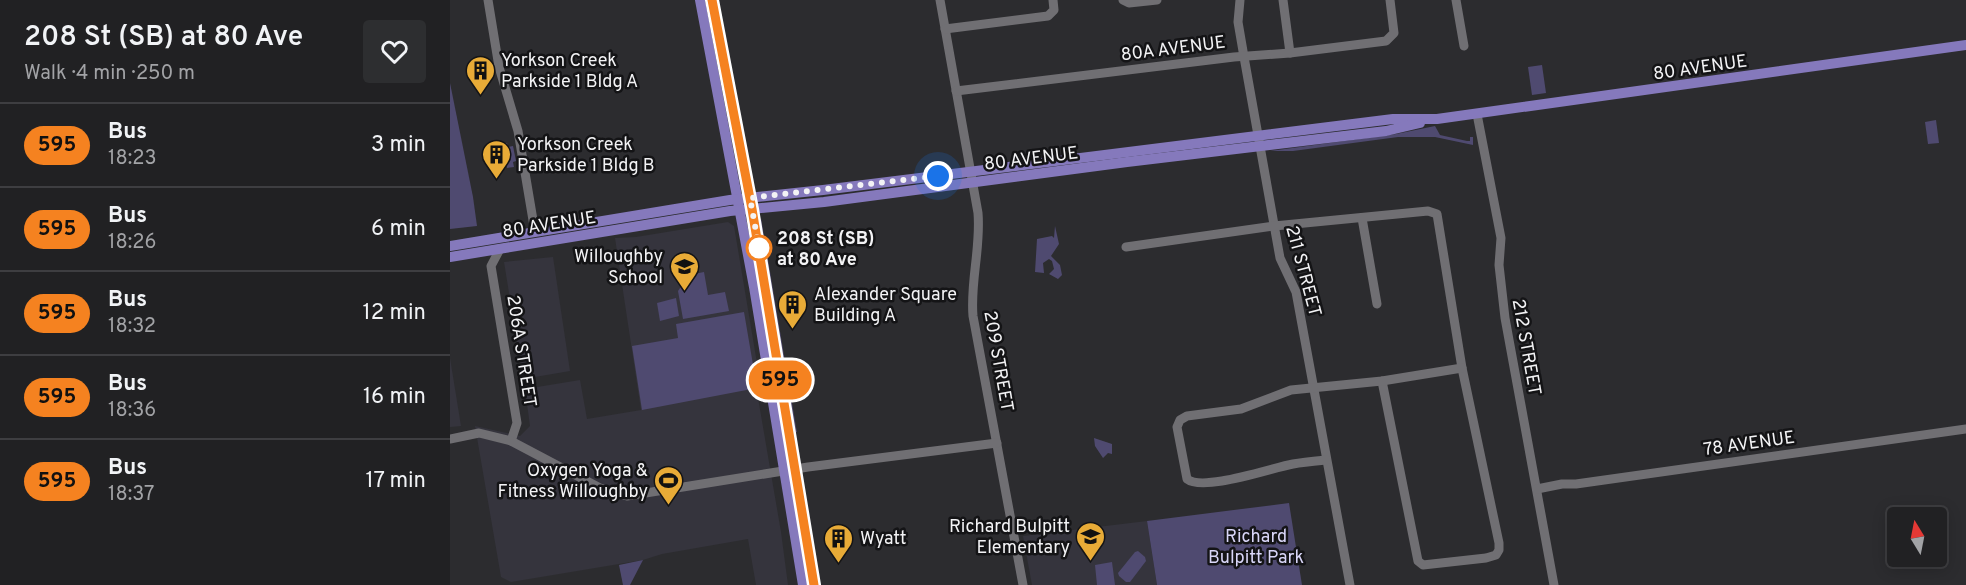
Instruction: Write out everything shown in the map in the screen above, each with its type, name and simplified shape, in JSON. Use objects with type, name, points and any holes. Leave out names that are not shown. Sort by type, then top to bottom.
[{"type":"main road","points":[[700,0],[745,204]]},
{"type":"main road","points":[[712,0],[789,470],[813,585]]},
{"type":"main road","name":"80 AVENUE","points":[[450,246],[535,232],[745,204],[824,202],[971,177],[1259,141],[1393,119],[1437,119],[1477,114],[1966,45]]},
{"type":"main road","name":"80 AVENUE","points":[[450,257],[745,204]]},
{"type":"main road","points":[[789,470],[803,585]]},
{"type":"street","points":[[488,0],[499,67],[518,131],[535,232]]},
{"type":"street","name":"209 STREET","points":[[940,0],[979,229],[972,298],[973,316],[1023,585]]},
{"type":"street","points":[[945,29],[1042,17],[1053,13],[1053,0]]},
{"type":"street","points":[[1124,1],[1157,0]]},
{"type":"street","name":"211 STREET","points":[[1240,0],[1238,22],[1280,258],[1296,292],[1350,585]]},
{"type":"street","points":[[1283,0],[1290,53]]},
{"type":"street","name":"80A AVENUE","points":[[956,91],[1386,41],[1393,36],[1394,29],[1389,0]]},
{"type":"street","points":[[1456,0],[1464,46]]},
{"type":"street","name":"212 STREET","points":[[1477,114],[1501,238],[1499,265],[1505,318],[1554,585]]},
{"type":"street","points":[[1126,247],[1274,226],[1428,211],[1437,214],[1462,368],[1499,543],[1497,554],[1486,558],[1423,565],[1418,561],[1382,381]]},
{"type":"street","points":[[1362,218],[1377,304]]},
{"type":"street","points":[[491,266],[500,249]]},
{"type":"street","name":"206A STREET","points":[[483,252],[491,266],[517,423],[511,441]]},
{"type":"street","points":[[1326,460],[1292,464],[1198,484],[1187,479],[1177,427],[1180,420],[1187,416],[1241,408],[1280,393],[1313,387],[1382,381],[1462,368]]},
{"type":"street","name":"78 AVENUE","points":[[1537,489],[1966,429]]},
{"type":"street","points":[[450,439],[479,433],[511,441],[600,488],[627,496],[789,470],[997,444]]},
{"type":"shaded area","points":[[728,222],[734,226],[761,387],[757,392],[788,585],[756,585],[748,539],[662,554],[643,560],[511,582],[501,577],[475,426],[520,436],[530,426],[525,389],[580,380],[587,419],[641,410],[615,238],[636,237]]},
{"type":"shaded area","points":[[553,257],[570,371],[523,379],[504,262]]},
{"type":"shaded area","points":[[450,358],[461,426],[450,427]]},
{"type":"shaded area","name":"Richard Bulpitt Elementary","points":[[1147,521],[1157,585],[1032,585],[1023,536]]},
{"type":"green space","points":[[1542,65],[1546,93],[1532,95],[1528,67]]},
{"type":"green space","points":[[450,83],[477,226],[450,229]]},
{"type":"green space","points":[[1936,120],[1939,143],[1928,144],[1925,122]]},
{"type":"green space","points":[[1435,126],[1440,135],[1467,141],[1473,137],[1473,145],[1435,137],[1398,137],[1293,151],[1270,151],[1396,134]]},
{"type":"green space","points":[[507,143],[508,147],[513,146],[516,161],[513,162],[514,167],[507,168],[502,146]]},
{"type":"green space","points":[[761,218],[797,432],[794,433],[759,224]]},
{"type":"green space","points":[[1055,226],[1059,244],[1051,256],[1060,265],[1062,275],[1058,279],[1049,274],[1054,269],[1049,259],[1043,263],[1044,273],[1035,272],[1037,239],[1052,236],[1054,238]]},
{"type":"green space","points":[[704,272],[708,295],[725,292],[729,311],[683,319],[678,291],[689,275]]},
{"type":"green space","points":[[676,298],[679,316],[660,321],[657,303]]},
{"type":"green space","points":[[744,312],[757,388],[642,410],[632,346],[678,338],[676,324]]},
{"type":"green space","points":[[1094,438],[1112,444],[1112,454],[1108,453],[1103,458],[1095,446]]},
{"type":"green space","name":"Richard Bulpitt Park","points":[[1289,503],[1302,585],[1157,585],[1147,521]]},
{"type":"green space","points":[[1138,551],[1146,561],[1130,582],[1126,582],[1118,573]]},
{"type":"green space","points":[[643,560],[630,585],[623,585],[619,565]]},
{"type":"green space","points":[[1112,562],[1115,585],[1097,585],[1095,565]]},
{"type":"bus line","name":"595","points":[[712,0],[752,209],[814,585]]},
{"type":"place","name":"Yorkson Creek Parkside 1 Bldg A","points":[[480,96]]},
{"type":"place","name":"Yorkson Creek Parkside 1 Bldg B","points":[[496,180]]},
{"type":"place","name":"208 St (SB) at 80 Ave","points":[[759,248]]},
{"type":"place","name":"Willoughby School","points":[[684,292]]},
{"type":"place","name":"Alexander Square Building A","points":[[793,330]]},
{"type":"place","name":"Oxygen Yoga & Fitness Willoughby","points":[[669,506]]},
{"type":"place","name":"Richard Bulpitt Elementary","points":[[1091,562]]},
{"type":"place","name":"Wyatt","points":[[839,564]]},
{"type":"route","points":[[759,248],[750,198],[938,176]]}]
